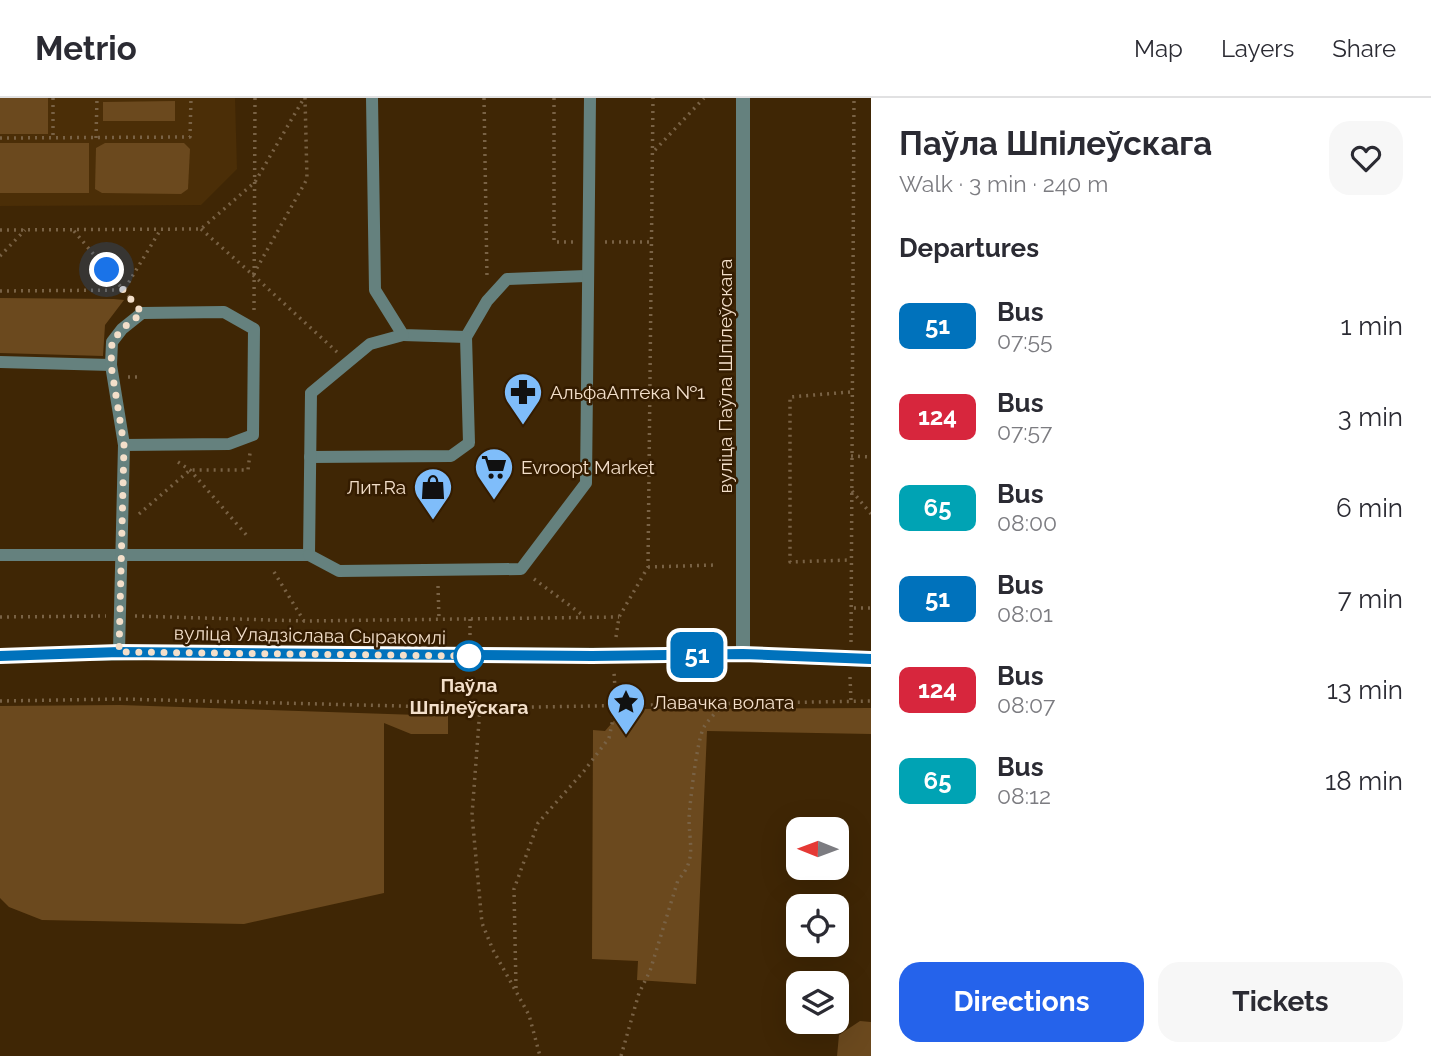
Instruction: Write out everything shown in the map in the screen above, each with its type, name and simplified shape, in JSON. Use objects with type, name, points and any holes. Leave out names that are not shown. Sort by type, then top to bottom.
[{"type":"street","name":"вуліца Паўла Шпілеўскага","points":[[743,98],[743,654]]},
{"type":"street","name":"вуліца Уладзіслава Сыракомлі","points":[[0,656],[119,652],[592,656],[743,654],[871,660]]},
{"type":"lane","points":[[372,98],[375,290],[403,335]]},
{"type":"lane","points":[[0,555],[309,555],[339,572],[521,569],[586,483],[586,276],[590,98]]},
{"type":"lane","points":[[310,457],[451,456],[469,443],[466,337],[487,301],[507,279],[586,276]]},
{"type":"lane","points":[[119,652],[124,445],[111,365],[112,342],[122,329],[142,313],[224,312],[254,329],[253,435],[229,444],[124,445]]},
{"type":"lane","points":[[309,555],[311,393],[369,344],[403,335],[466,337]]},
{"type":"lane","points":[[0,362],[111,365]]},
{"type":"path","points":[[53,98],[53,138]]},
{"type":"path","points":[[96,138],[97,98]]},
{"type":"path","points":[[0,138],[190,138],[191,98]]},
{"type":"path","points":[[254,329],[255,98]]},
{"type":"path","points":[[0,230],[201,229],[255,182],[305,98]]},
{"type":"path","points":[[253,275],[307,179],[305,98]]},
{"type":"path","points":[[484,98],[487,301]]},
{"type":"path","points":[[0,617],[120,616],[304,621],[619,617],[649,567],[653,98]]},
{"type":"path","points":[[653,151],[704,98]]},
{"type":"path","points":[[854,98],[850,560],[853,608],[871,608]]},
{"type":"path","points":[[73,229],[142,313]]},
{"type":"path","points":[[124,290],[161,229]]},
{"type":"path","points":[[201,229],[348,362]]},
{"type":"path","points":[[0,256],[25,230]]},
{"type":"path","points":[[0,292],[124,290]]},
{"type":"path","points":[[850,392],[790,397],[790,562],[850,560]]},
{"type":"path","points":[[122,529],[190,470],[248,470],[253,435]]},
{"type":"path","points":[[153,444],[190,470],[263,554],[304,621]]},
{"type":"path","points":[[851,456],[871,457]]},
{"type":"path","points":[[851,490],[871,514]]},
{"type":"path","points":[[649,567],[716,565]]},
{"type":"path","points":[[438,569],[439,619]]},
{"type":"path","points":[[521,569],[585,617]]},
{"type":"path","points":[[0,701],[121,699],[480,708],[721,706],[871,701]]},
{"type":"path","points":[[516,988],[514,888],[538,823],[584,771],[608,738],[615,705]]},
{"type":"path","points":[[621,1056],[639,993],[650,971],[678,880],[688,870],[692,851],[689,818],[697,749],[703,728],[721,706]]},
{"type":"path","points":[[480,708],[472,815],[482,923],[493,950],[529,1015],[540,1056]]},
{"type":"shaded area","points":[[0,98],[235,98],[237,169],[201,205],[0,206]]},
{"type":"shaded area","points":[[0,98],[48,98],[48,134],[0,134]]},
{"type":"shaded area","points":[[175,101],[175,121],[103,121],[103,102]]},
{"type":"shaded area","points":[[0,143],[89,143],[89,193],[0,193]]},
{"type":"shaded area","points":[[105,143],[184,143],[190,149],[188,189],[181,194],[102,193],[95,189],[96,148]]},
{"type":"shaded area","points":[[0,298],[124,300],[105,325],[103,356],[0,353]]},
{"type":"shaded area","points":[[120,705],[448,716],[448,734],[411,734],[384,723],[384,893],[244,924],[42,920],[9,907],[0,898],[0,706]]},
{"type":"shaded area","points":[[871,708],[871,734],[707,731],[696,984],[637,980],[638,961],[592,959],[593,730],[605,731],[624,709]]},
{"type":"shaded area","points":[[860,1021],[871,1022],[871,1056],[837,1056],[839,1035],[849,1034],[849,1028]]},
{"type":"bus line","name":"51","points":[[0,656],[119,652],[443,656],[743,654],[871,659]]},
{"type":"place","name":"АльфаАптека №1","points":[[523,426]]},
{"type":"place","name":"Evroopt Market","points":[[494,501]]},
{"type":"place","name":"Лит.Ra","points":[[433,521]]},
{"type":"place","name":"Паўла Шпілеўскага","points":[[469,656]]},
{"type":"place","name":"Лавачка волата","points":[[626,736]]},
{"type":"route","points":[[107,270],[142,313],[122,329],[112,342],[111,365],[124,445],[119,652],[469,656]]}]
